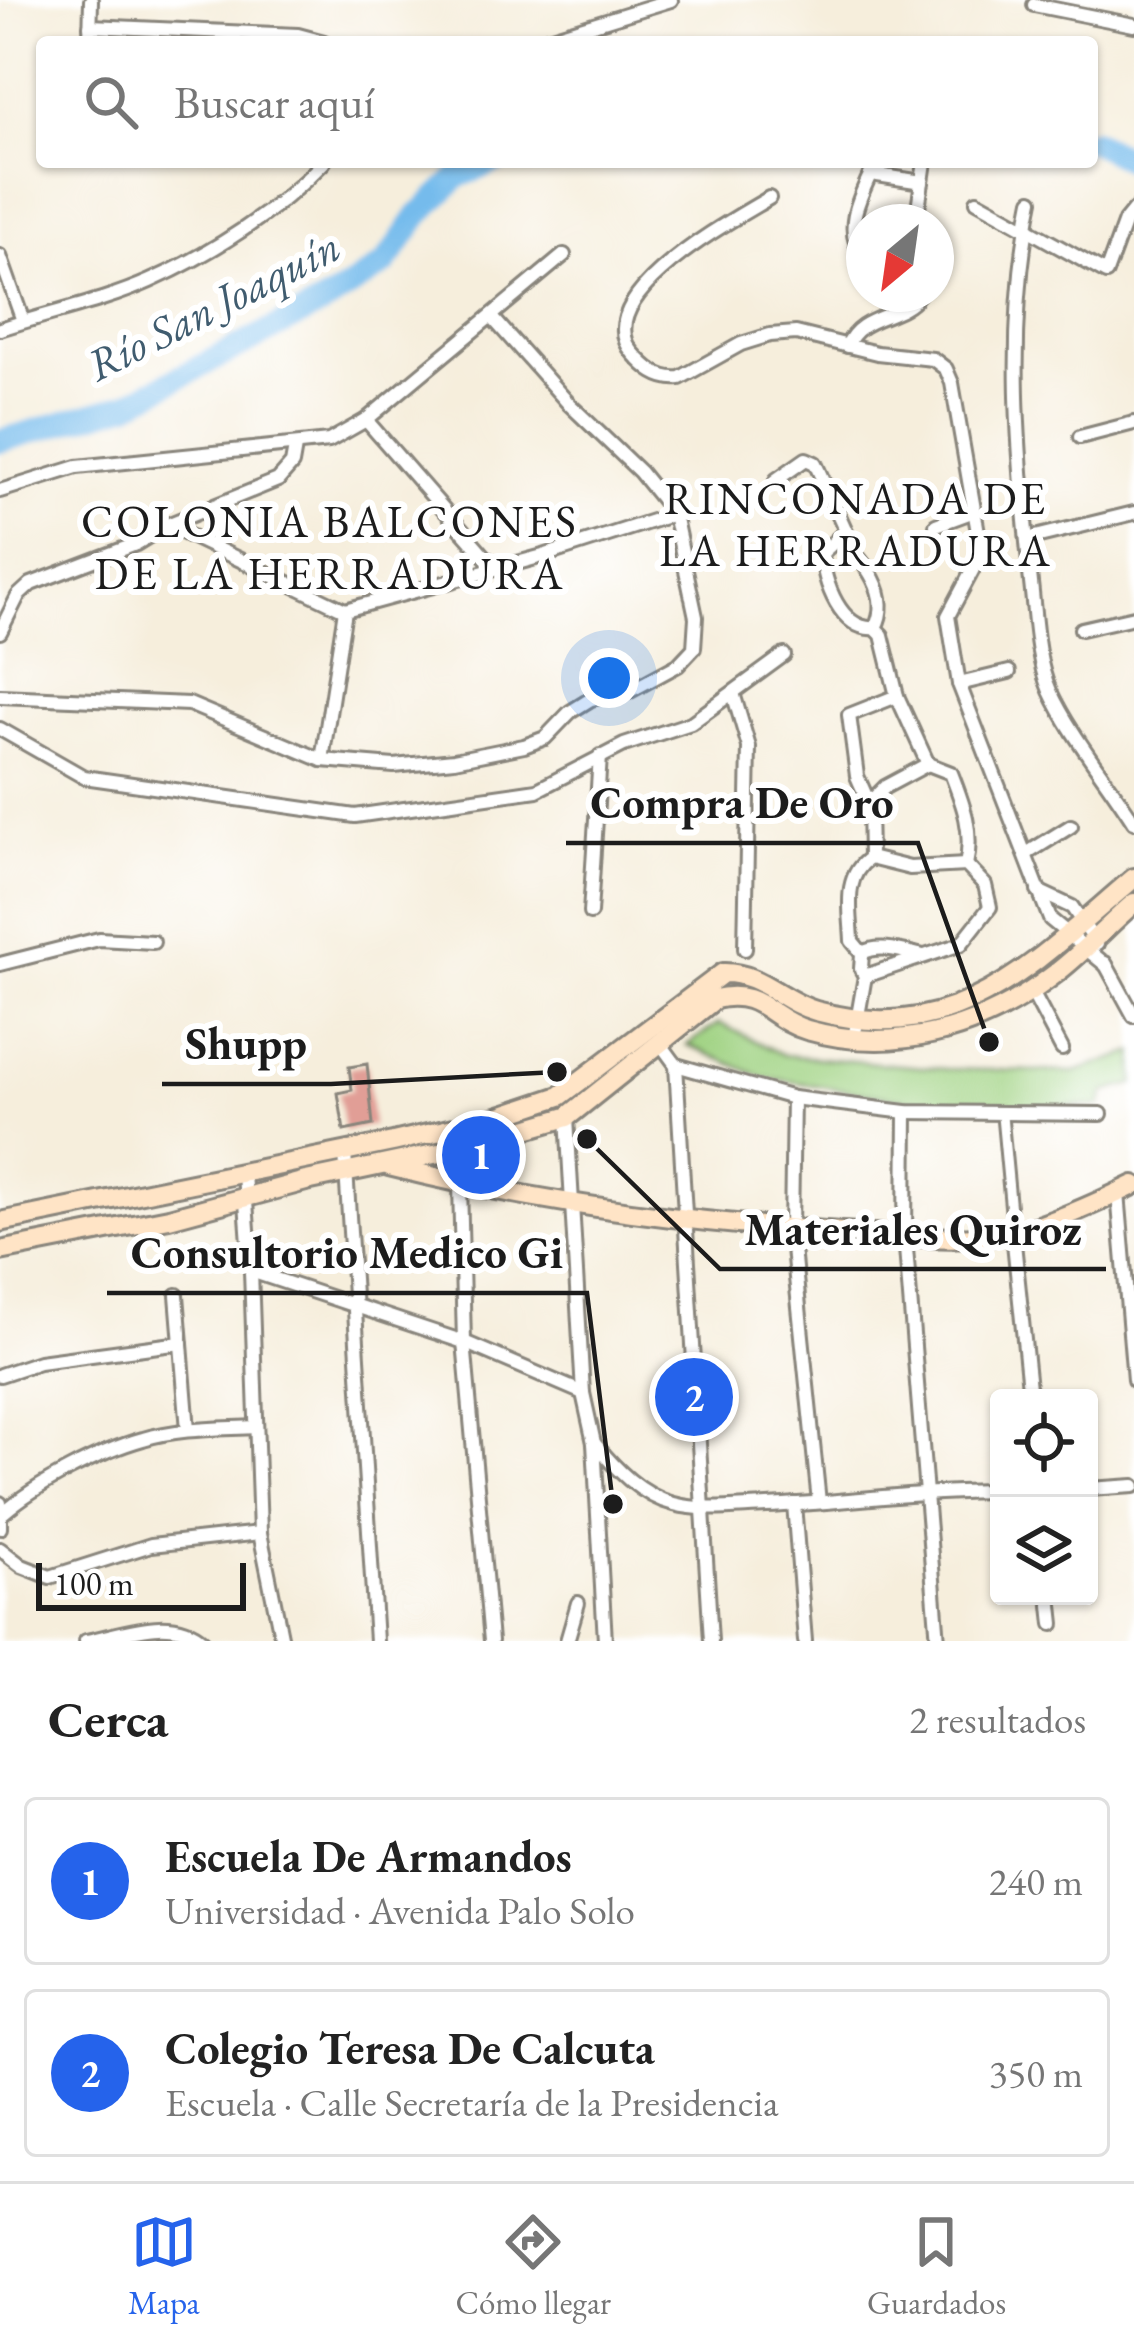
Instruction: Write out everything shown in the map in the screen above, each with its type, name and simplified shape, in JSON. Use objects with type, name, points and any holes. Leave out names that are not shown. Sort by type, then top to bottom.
[{"type":"main road","points":[[382,1164],[458,1149],[567,1117],[715,999],[736,994],[752,998],[802,1029],[854,1040],[904,1041],[959,1028],[1032,992],[1088,936],[1134,878]]},
{"type":"main road","points":[[0,1251],[246,1198],[560,1096],[722,973],[740,973],[810,1010],[905,1022],[952,1011],[999,986],[1065,934],[1088,936],[1134,903]]},
{"type":"main road","points":[[0,1222],[244,1174],[346,1162],[382,1164],[460,1184],[574,1203],[791,1229],[905,1236],[1013,1233],[1126,1189]]},
{"type":"street","points":[[90,36],[91,0]]},
{"type":"street","points":[[552,36],[671,0]]},
{"type":"street","points":[[1034,5],[1059,4],[1134,25]]},
{"type":"street","points":[[90,26],[241,36]]},
{"type":"street","points":[[0,328],[148,282],[244,229],[318,168]]},
{"type":"street","points":[[858,204],[874,168],[922,182]]},
{"type":"street","points":[[919,204],[924,168]]},
{"type":"street","points":[[769,198],[670,259],[645,287],[625,323],[627,345],[658,375],[680,378],[741,344],[796,333],[933,359],[946,369],[979,558],[949,616],[959,684],[1038,891],[1050,919],[1065,934]]},
{"type":"street","points":[[1031,200],[1017,279],[1027,539],[1037,638],[1050,690],[1134,822]]},
{"type":"street","points":[[977,201],[1106,273],[1134,210]]},
{"type":"street","points":[[0,490],[77,467],[329,441],[366,420],[564,255]]},
{"type":"street","points":[[0,256],[22,321]]},
{"type":"street","points":[[847,346],[860,326],[893,312]]},
{"type":"street","points":[[0,696],[189,704],[322,760],[394,766],[454,760],[544,739],[570,712],[591,699],[630,691],[678,664],[694,648],[696,617],[674,514],[491,316]]},
{"type":"street","points":[[366,420],[495,568]]},
{"type":"street","points":[[1080,437],[1134,423]]},
{"type":"street","points":[[0,632],[31,584],[136,544],[167,525],[278,480],[292,464],[295,446]]},
{"type":"street","points":[[776,480],[806,459],[815,463],[846,531],[822,553],[823,568],[845,618],[866,629],[875,628]]},
{"type":"street","points":[[936,525],[974,511]]},
{"type":"street","points":[[1027,539],[1134,512]]},
{"type":"street","points":[[167,525],[345,610],[674,514]]},
{"type":"street","points":[[840,538],[863,560],[880,594],[882,616],[875,628]]},
{"type":"street","points":[[322,760],[345,610]]},
{"type":"street","points":[[1081,629],[1134,617]]},
{"type":"street","points":[[875,628],[882,635],[897,696],[928,764],[951,773],[967,817],[971,844],[966,865]]},
{"type":"street","points":[[0,729],[84,777],[355,816],[538,790],[600,756],[691,723],[784,655]]},
{"type":"street","points":[[959,684],[1009,672]]},
{"type":"street","points":[[733,693],[748,747],[745,950]]},
{"type":"street","points":[[870,858],[869,803],[857,776],[849,715],[897,696]]},
{"type":"street","points":[[590,913],[600,756]]},
{"type":"street","points":[[869,803],[885,787],[928,764]]},
{"type":"street","points":[[1026,854],[1071,826]]},
{"type":"street","points":[[854,1040],[865,976],[862,953],[852,941],[850,879],[858,865],[870,858],[910,868],[966,865],[985,885],[990,907],[961,944],[865,976]]},
{"type":"street","points":[[1038,891],[1067,903],[1134,1016]]},
{"type":"street","points":[[0,964],[99,939],[153,942]]},
{"type":"street","points":[[862,953],[870,948],[888,949],[930,957]]},
{"type":"street","points":[[1032,992],[1062,1049]]},
{"type":"street","points":[[660,1043],[676,1064],[711,1641]]},
{"type":"street","points":[[676,1064],[793,1098],[906,1112],[1101,1114]]},
{"type":"street","points":[[793,1098],[791,1229],[819,1502]]},
{"type":"street","points":[[906,1112],[905,1236],[938,1641]]},
{"type":"street","points":[[1001,1115],[1029,1389]]},
{"type":"street","points":[[567,1117],[583,1393],[594,1443],[605,1641]]},
{"type":"street","points":[[458,1149],[464,1342],[490,1641]]},
{"type":"street","points":[[346,1162],[376,1641]]},
{"type":"street","points":[[244,1174],[260,1533],[282,1641]]},
{"type":"street","points":[[1126,1189],[1134,1380]]},
{"type":"street","points":[[251,1270],[464,1342],[583,1393]]},
{"type":"street","points":[[178,1295],[188,1430]]},
{"type":"street","points":[[0,1375],[39,1362],[181,1343]]},
{"type":"street","points":[[1,1514],[20,1497],[141,1439],[188,1430],[255,1427]]},
{"type":"street","points":[[594,1443],[637,1486],[670,1504],[702,1509],[926,1491],[990,1491]]},
{"type":"street","points":[[1098,1488],[1134,1486]]},
{"type":"street","points":[[794,1504],[805,1641]]},
{"type":"street","points":[[0,1549],[22,1566],[50,1576],[151,1545],[260,1533]]},
{"type":"street","points":[[567,1641],[578,1603]]},
{"type":"street","points":[[1051,1605],[1052,1624]]},
{"type":"street","points":[[86,1641],[170,1626],[188,1629],[203,1641]]},
{"type":"green space","points":[[719,1023],[784,1055],[946,1069],[1075,1072],[1134,1052],[1134,1084],[1105,1092],[1100,1106],[1007,1107],[910,1100],[762,1077],[687,1045]]},
{"type":"building","points":[[367,1064],[373,1125],[344,1131],[338,1093],[352,1090],[349,1067]]},
{"type":"waterway","name":"Río San Joaquín","points":[[1098,144],[1134,162]]},
{"type":"waterway","name":"Río San Joaquín","points":[[0,441],[127,404],[330,300],[385,264],[419,215],[459,176],[480,168]]},
{"type":"place","name":"Compra De Oro","points":[[989,1042]]},
{"type":"place","name":"Shupp","points":[[557,1072]]},
{"type":"place","name":"Materiales Quiroz","points":[[587,1139]]},
{"type":"place","name":"Escuela De Armandos","points":[[481,1155]]},
{"type":"place","name":"Colegio Teresa De Calcuta","points":[[694,1397]]},
{"type":"place","name":"Consultorio Medico Gi","points":[[613,1504]]},
{"type":"district","name":"RINCONADA DE LA HERRADURA","points":[[856,524]]},
{"type":"district","name":"COLONIA BALCONES DE LA HERRADURA","points":[[330,547]]}]
